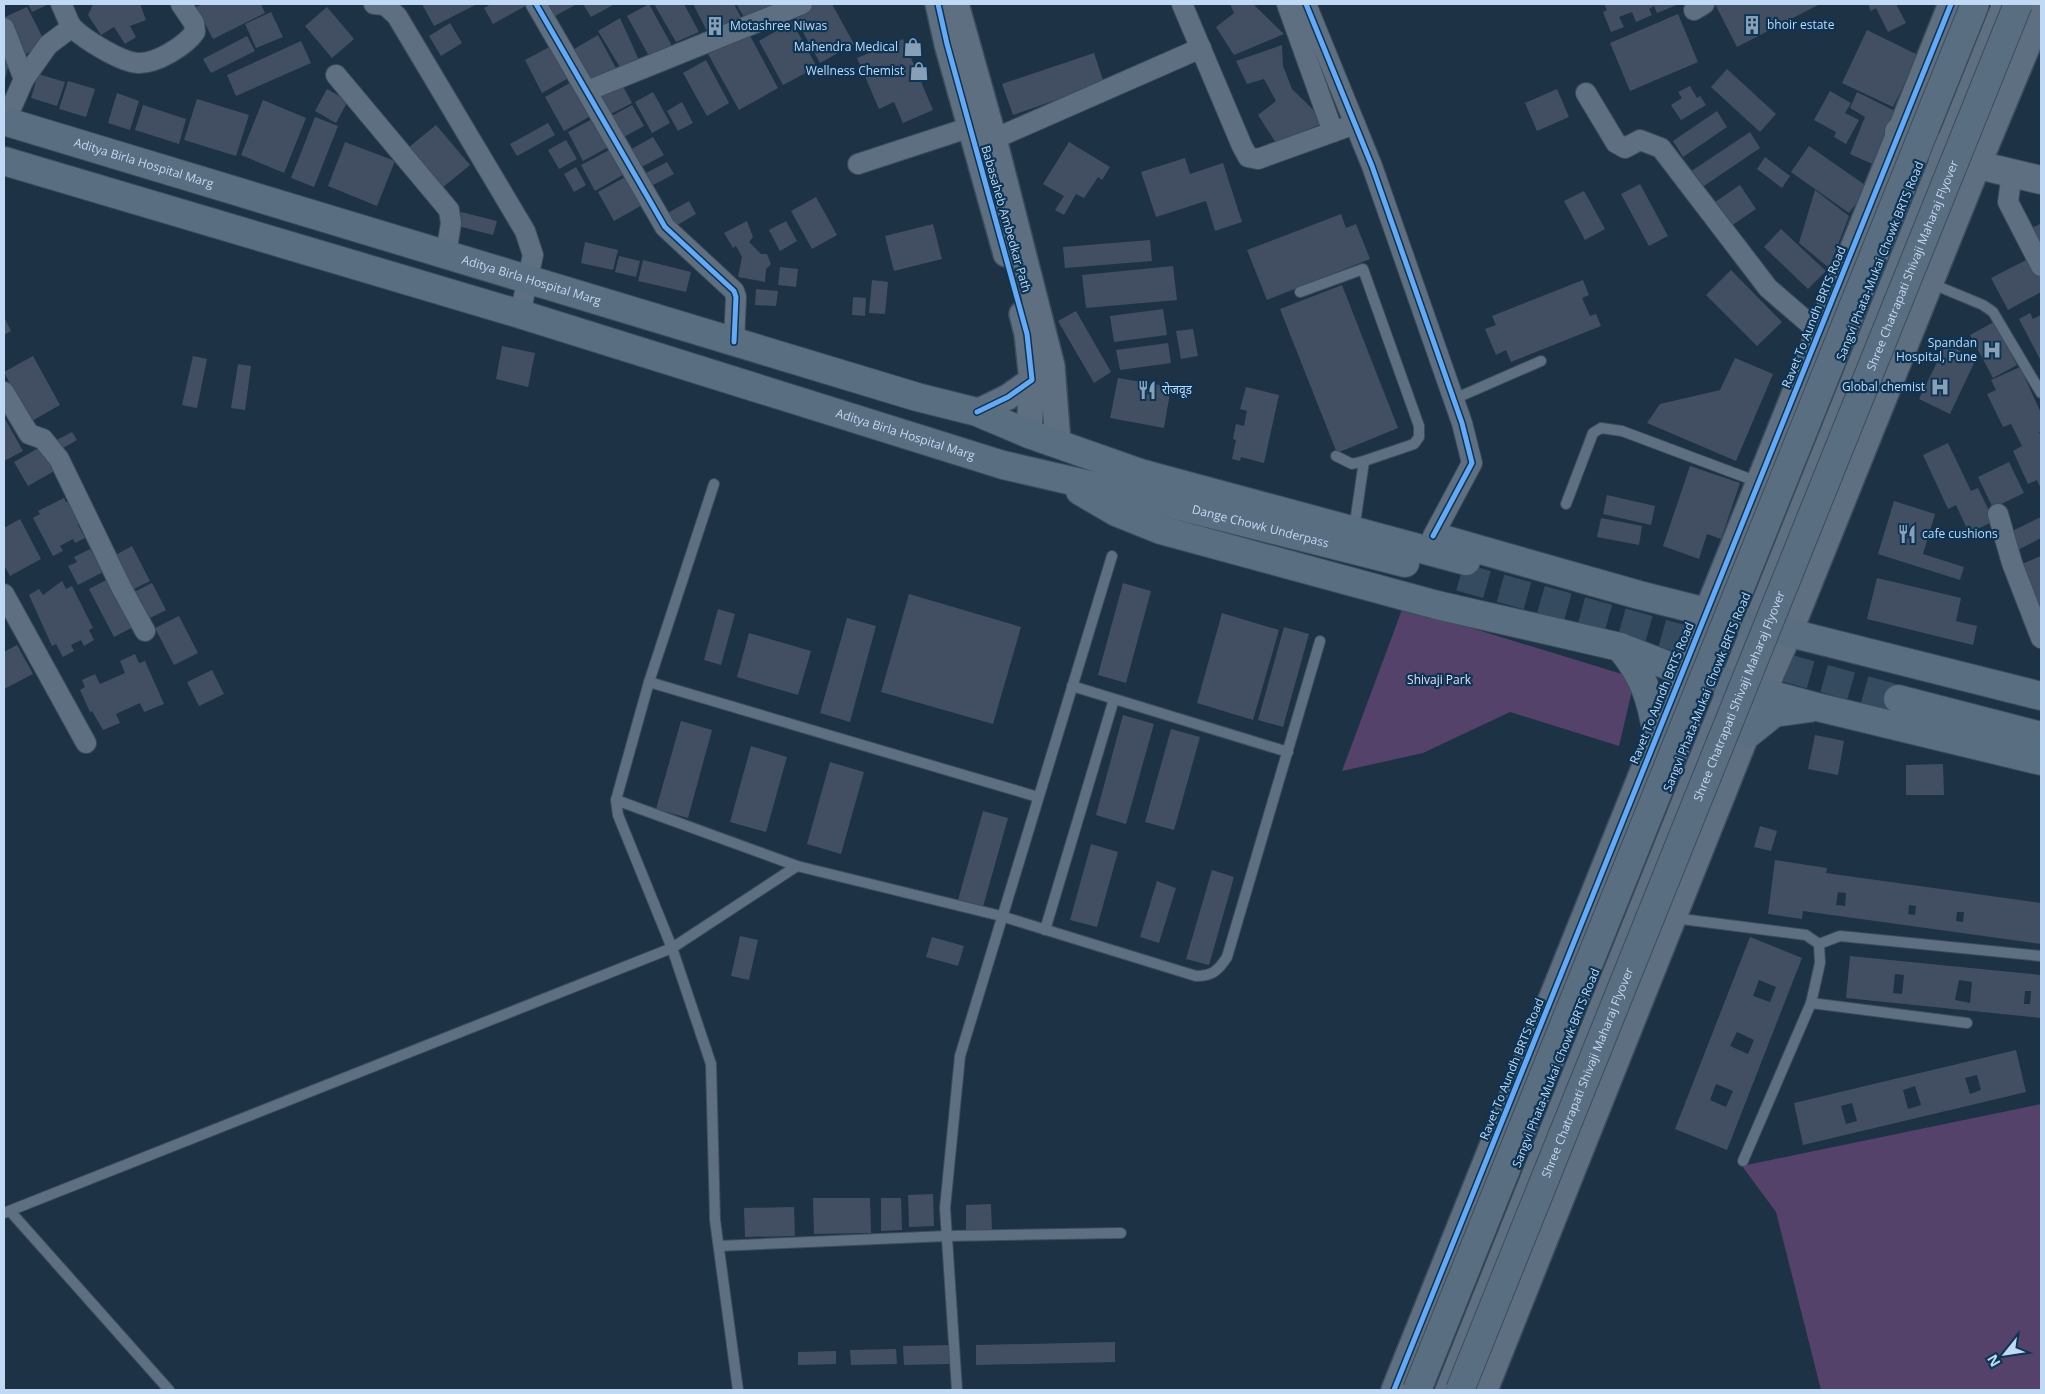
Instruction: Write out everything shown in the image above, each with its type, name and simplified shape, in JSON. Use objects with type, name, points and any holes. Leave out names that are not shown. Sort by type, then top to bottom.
[{"type":"main road","points":[[1417,1390],[1974,4]]},
{"type":"main road","name":"Shree Chatrapati Shivaji Maharaj Flyover","points":[[1460,1390],[2018,4]]},
{"type":"main road","name":"Aditya Birla Hospital Marg","points":[[4,121],[917,397],[977,412],[1028,434],[1058,443]]},
{"type":"main road","points":[[1899,132],[1978,165],[2041,180]]},
{"type":"main road","name":"Aditya Birla Hospital Marg","points":[[4,161],[520,314],[1003,465],[1060,478]]},
{"type":"main road","name":"Dange Chowk Underpass","points":[[1058,443],[1140,473],[1463,569],[1060,478]]},
{"type":"main road","points":[[1140,473],[1176,467],[1705,612],[2041,696]]},
{"type":"main road","points":[[1060,478],[1116,512],[1161,530],[1437,605],[1620,647],[1682,670],[1817,707],[2041,761]]},
{"type":"main road","points":[[1620,647],[1645,682],[1652,703],[1657,735]]},
{"type":"main road","points":[[2041,720],[1899,691],[2041,736]]},
{"type":"main road","points":[[1749,733],[1774,713],[1817,707]]},
{"type":"street","points":[[62,4],[72,27],[119,57],[138,63],[153,60],[188,41],[195,32],[194,23],[181,4]]},
{"type":"street","points":[[374,4],[384,5],[397,16],[524,231],[533,255],[520,314]]},
{"type":"street","points":[[536,4],[665,227],[734,291],[736,297],[734,342]]},
{"type":"street","points":[[587,91],[802,4]]},
{"type":"street","name":"Babasaheb Ambedkar Path","points":[[938,4],[985,129],[1052,366],[1058,443]]},
{"type":"street","name":"Babasaheb Ambedkar Path","points":[[956,4],[985,129],[1027,334],[1032,380],[1028,434]]},
{"type":"street","points":[[1182,4],[1248,157],[1258,159],[1355,124]]},
{"type":"street","points":[[1287,4],[1333,132]]},
{"type":"street","points":[[1306,4],[1355,124],[1454,399],[1472,464],[1433,536]]},
{"type":"street","name":"Ravet To Aundh BRTS Road","points":[[1394,1390],[1705,612],[1951,4]]},
{"type":"street","points":[[1485,1390],[1749,733],[1764,691],[1790,634],[1930,283],[2041,14]]},
{"type":"street","points":[[4,121],[24,79],[48,45],[72,27]]},
{"type":"street","points":[[4,28],[24,79]]},
{"type":"street","points":[[858,164],[985,129],[1201,48]]},
{"type":"street","points":[[336,75],[449,210],[451,223],[446,255]]},
{"type":"street","points":[[1586,93],[1616,143],[1625,148],[1640,140],[1661,148],[1768,288],[1819,332]]},
{"type":"street","points":[[2012,173],[2008,202],[2041,266]]},
{"type":"street","points":[[977,412],[1008,397],[1032,380]]},
{"type":"street","points":[[4,392],[29,434],[43,439],[59,460],[121,587],[145,631]]},
{"type":"street","points":[[1998,514],[2012,564],[2041,638]]},
{"type":"street","points":[[4,594],[86,743]]},
{"type":"lane","name":"Sangvi Phata-Mukai Chowk BRTS Road","points":[[1440,1390],[1997,4]]},
{"type":"lane","points":[[1300,292],[1363,269],[1419,426],[1420,437],[1414,444],[1352,464],[1336,456]]},
{"type":"lane","points":[[1930,283],[1983,305],[1994,312],[2041,393]]},
{"type":"lane","points":[[1454,399],[1541,361]]},
{"type":"lane","points":[[1566,504],[1593,433],[1601,428],[1622,431],[1758,482]]},
{"type":"lane","points":[[1356,516],[1364,460]]},
{"type":"lane","points":[[714,484],[649,682],[616,800],[618,815],[672,948],[711,1064],[715,1220],[738,1390]]},
{"type":"lane","points":[[957,1390],[945,1196],[960,1056],[1112,556]]},
{"type":"lane","points":[[616,800],[797,866],[1001,916],[1196,976],[1209,976],[1220,968],[1227,958],[1320,641]]},
{"type":"lane","points":[[649,682],[1038,797]]},
{"type":"lane","points":[[1072,686],[1288,752]]},
{"type":"lane","points":[[1045,930],[1114,698]]},
{"type":"lane","points":[[169,1390],[7,1212],[672,948],[797,866]]},
{"type":"lane","points":[[1674,918],[1806,935],[1820,944]]},
{"type":"lane","points":[[1820,944],[1840,936],[2041,956]]},
{"type":"lane","points":[[1743,1161],[1811,1003],[1820,963],[1820,944]]},
{"type":"lane","points":[[1811,1003],[1967,1023]]},
{"type":"lane","points":[[718,1246],[947,1236],[1121,1233]]},
{"type":"green space","name":"Shivaji Park","points":[[1403,607],[1635,678],[1619,746],[1510,712],[1423,753],[1342,771]]},
{"type":"green space","points":[[2041,1104],[2041,1390],[1821,1390],[1776,1212],[1742,1166]]},
{"type":"building","points":[[28,4],[49,4],[32,12]]},
{"type":"building","points":[[93,4],[140,4],[146,20],[130,26],[136,37],[125,44],[114,27],[101,35],[88,15]]},
{"type":"building","points":[[203,4],[261,4],[265,13],[213,39],[196,7]]},
{"type":"building","points":[[422,4],[477,4],[434,26]]},
{"type":"building","points":[[491,4],[529,4],[493,24],[484,8]]},
{"type":"building","points":[[545,4],[577,4],[553,17]]},
{"type":"building","points":[[583,4],[615,4],[591,17]]},
{"type":"building","points":[[649,4],[672,46],[650,58],[627,16]]},
{"type":"building","points":[[654,4],[684,4],[699,32],[676,42]]},
{"type":"building","name":"Motashree Niwas","points":[[693,4],[734,4],[741,17],[709,35]]},
{"type":"building","points":[[736,4],[770,4],[772,8],[747,22]]},
{"type":"building","points":[[812,4],[832,4],[854,44],[820,63],[793,14]]},
{"type":"building","points":[[1230,4],[1253,4],[1284,34],[1234,55],[1216,27],[1234,13]]},
{"type":"building","points":[[1604,4],[1679,4],[1657,13],[1654,6],[1649,9],[1652,15],[1636,22],[1632,12],[1619,17],[1624,27],[1611,32],[1603,12],[1607,10]]},
{"type":"building","name":"bhoir estate","points":[[1715,4],[1820,4],[1737,47]]},
{"type":"building","points":[[1868,4],[1896,4],[1906,23],[1888,32],[1876,8],[1871,11]]},
{"type":"building","points":[[27,7],[46,44],[24,55],[5,17]]},
{"type":"building","points":[[327,7],[354,39],[332,58],[305,26]]},
{"type":"building","points":[[271,12],[283,37],[256,48],[245,24]]},
{"type":"building","points":[[1678,14],[1698,62],[1630,91],[1610,43]]},
{"type":"building","points":[[620,18],[639,60],[621,69],[598,31]]},
{"type":"building","points":[[792,22],[817,67],[783,85],[759,41]]},
{"type":"building","points":[[450,23],[462,43],[441,56],[429,36]]},
{"type":"building","points":[[1867,30],[1918,55],[1893,107],[1842,83]]},
{"type":"building","points":[[748,32],[778,88],[739,110],[708,54]]},
{"type":"building","points":[[598,35],[617,70],[587,86],[569,52]]},
{"type":"building","points":[[247,36],[255,51],[211,73],[203,59]]},
{"type":"building","points":[[903,39],[933,110],[903,123],[894,102],[879,109],[857,58]]},
{"type":"building","points":[[301,41],[311,63],[236,96],[227,75]]},
{"type":"building","points":[[555,44],[572,76],[542,93],[525,60]]},
{"type":"building","points":[[1282,45],[1283,66],[1292,89],[1326,122],[1276,143],[1258,115],[1276,101],[1264,79],[1247,84],[1236,61]]},
{"type":"building","points":[[4,53],[11,55],[4,84]]},
{"type":"building","points":[[1094,53],[1104,83],[1013,115],[1002,84]]},
{"type":"building","points":[[706,60],[729,103],[707,116],[683,73]]},
{"type":"building","points":[[1727,69],[1776,114],[1760,132],[1711,87]]},
{"type":"building","points":[[38,74],[65,82],[57,106],[31,98]]},
{"type":"building","points":[[577,79],[596,113],[564,131],[545,97]]},
{"type":"building","points":[[619,79],[632,103],[609,115],[596,92]]},
{"type":"building","points":[[68,81],[95,89],[86,117],[59,109]]},
{"type":"building","points":[[1690,86],[1697,98],[1700,96],[1706,105],[1681,120],[1671,105],[1682,98],[1678,92]]},
{"type":"building","points":[[327,89],[348,101],[336,123],[315,111]]},
{"type":"building","points":[[1557,89],[1569,117],[1537,131],[1525,103]]},
{"type":"building","points":[[1830,91],[1851,103],[1845,113],[1859,120],[1846,144],[1834,137],[1836,132],[1814,120]]},
{"type":"building","points":[[653,92],[670,123],[652,133],[635,102]]},
{"type":"building","points":[[1857,92],[1897,112],[1877,166],[1850,154],[1865,117],[1850,108]]},
{"type":"building","points":[[117,93],[139,101],[130,130],[108,123]]},
{"type":"building","points":[[197,99],[249,115],[236,156],[184,140]]},
{"type":"building","points":[[263,100],[306,118],[284,173],[241,155]]},
{"type":"building","points":[[682,102],[693,123],[678,131],[667,111]]},
{"type":"building","points":[[143,105],[186,119],[179,144],[135,130]]},
{"type":"building","points":[[632,105],[644,126],[618,140],[606,119]]},
{"type":"building","points":[[1717,111],[1727,127],[1683,157],[1673,141]]},
{"type":"building","points":[[598,116],[614,144],[583,161],[568,132]]},
{"type":"building","points":[[315,117],[338,126],[314,187],[291,178]]},
{"type":"building","points":[[548,123],[555,135],[517,156],[510,144]]},
{"type":"building","points":[[436,125],[470,165],[442,188],[408,148]]},
{"type":"building","points":[[1750,132],[1760,148],[1701,188],[1690,172]]},
{"type":"building","points":[[653,137],[664,155],[636,170],[626,152]]},
{"type":"building","points":[[566,140],[577,159],[559,169],[548,150]]},
{"type":"building","points":[[345,142],[395,161],[377,206],[328,186]]},
{"type":"building","points":[[1069,142],[1110,167],[1102,180],[1098,177],[1084,198],[1076,194],[1064,215],[1055,210],[1064,196],[1043,184]]},
{"type":"building","points":[[1809,146],[1868,187],[1849,213],[1791,172]]},
{"type":"building","points":[[615,147],[628,172],[595,191],[581,165]]},
{"type":"building","points":[[1765,157],[1790,176],[1782,188],[1757,169]]},
{"type":"building","points":[[1185,158],[1190,174],[1223,163],[1242,222],[1215,231],[1206,201],[1156,217],[1141,172]]},
{"type":"building","points":[[667,162],[674,174],[653,185],[646,173]]},
{"type":"building","points":[[576,167],[586,185],[574,192],[564,174]]},
{"type":"building","points":[[629,175],[644,204],[614,221],[598,192]]},
{"type":"building","points":[[1640,184],[1668,236],[1649,246],[1621,194]]},
{"type":"building","points":[[1740,185],[1756,209],[1731,226],[1715,202]]},
{"type":"building","points":[[1815,190],[1849,216],[1829,268],[1799,243]]},
{"type":"building","points":[[1584,191],[1605,229],[1585,240],[1564,201]]},
{"type":"building","points":[[816,197],[837,235],[812,249],[791,211]]},
{"type":"building","points":[[689,201],[696,214],[674,227],[666,214]]},
{"type":"building","points":[[461,212],[497,221],[493,235],[458,226]]},
{"type":"building","points":[[1341,214],[1346,228],[1356,224],[1370,259],[1267,300],[1247,250]]},
{"type":"building","points":[[747,221],[753,237],[749,242],[761,254],[767,254],[771,264],[766,269],[765,282],[738,277],[742,257],[736,246],[733,248],[724,233]]},
{"type":"building","points":[[786,221],[797,241],[780,251],[769,230]]},
{"type":"building","points":[[933,224],[942,259],[894,271],[885,236]]},
{"type":"building","points":[[2040,224],[2041,227],[2041,259],[2026,231]]},
{"type":"building","points":[[1781,229],[1826,271],[1808,289],[1764,247]]},
{"type":"building","points":[[1150,240],[1152,261],[1065,268],[1063,247]]},
{"type":"building","points":[[585,242],[618,250],[613,270],[581,263]]},
{"type":"building","points":[[619,256],[640,261],[636,277],[615,272]]},
{"type":"building","points":[[2032,257],[2041,275],[2041,292],[2008,310],[1991,278]]},
{"type":"building","points":[[643,260],[691,272],[686,292],[638,281]]},
{"type":"building","points":[[1173,266],[1177,300],[1086,308],[1082,275]]},
{"type":"building","points":[[780,267],[798,269],[796,287],[778,285]]},
{"type":"building","points":[[1731,270],[1782,322],[1757,346],[1706,295]]},
{"type":"building","points":[[872,280],[888,282],[885,314],[869,313]]},
{"type":"building","points":[[1583,280],[1589,295],[1582,298],[1590,316],[1596,314],[1601,326],[1511,362],[1506,350],[1496,355],[1485,329],[1496,325],[1492,316]]},
{"type":"building","points":[[1342,285],[1398,428],[1337,453],[1280,309]]},
{"type":"building","points":[[756,289],[778,291],[776,306],[755,305]]},
{"type":"building","points":[[853,297],[866,298],[865,316],[852,315]]},
{"type":"building","points":[[1163,309],[1167,335],[1114,342],[1110,316]]},
{"type":"building","points":[[1076,311],[1111,372],[1094,383],[1058,321]]},
{"type":"building","points":[[2030,313],[2033,319],[2041,315],[2041,361],[2019,319]]},
{"type":"building","points":[[4,317],[11,331],[4,335]]},
{"type":"building","points":[[1994,322],[2017,365],[1993,378],[1970,335]]},
{"type":"building","points":[[1193,329],[1198,356],[1181,359],[1176,331]]},
{"type":"building","points":[[1168,343],[1171,363],[1120,370],[1116,350]]},
{"type":"building","points":[[1946,344],[1976,359],[1950,414],[1919,399]]},
{"type":"building","points":[[502,346],[535,353],[528,387],[496,379]]},
{"type":"building","points":[[33,356],[60,405],[30,422],[4,372]]},
{"type":"building","points":[[193,356],[207,359],[197,408],[182,405]]},
{"type":"building","points":[[1735,358],[1773,374],[1736,461],[1647,423],[1660,404],[1720,390]]},
{"type":"building","points":[[238,364],[251,366],[245,410],[231,408]]},
{"type":"building","points":[[2020,367],[2041,413],[2041,431],[2039,432],[2041,436],[2041,489],[2037,480],[2028,484],[2013,451],[2022,446],[2011,424],[2003,427],[1987,394],[1996,390],[1991,380]]},
{"type":"building","points":[[1118,378],[1171,387],[1164,428],[1110,418]]},
{"type":"building","points":[[1246,387],[1279,395],[1264,463],[1241,457],[1240,461],[1232,459],[1236,440],[1233,439],[1236,424],[1244,426],[1247,411],[1240,409]]},
{"type":"building","points":[[4,417],[23,451],[4,461]]},
{"type":"building","points":[[72,432],[77,440],[56,452],[51,443]]},
{"type":"building","points":[[1948,443],[1971,491],[1978,488],[1994,521],[1969,533],[1956,505],[1948,509],[1923,455]]},
{"type":"building","points":[[42,446],[56,470],[28,486],[14,462]]},
{"type":"building","points":[[2009,462],[2024,493],[1993,508],[1978,477]]},
{"type":"building","points":[[1690,466],[1740,483],[1721,539],[1707,534],[1699,559],[1663,546]]},
{"type":"building","points":[[1607,495],[1655,506],[1651,525],[1603,514]]},
{"type":"building","points":[[64,498],[66,502],[69,501],[85,538],[75,543],[73,539],[60,546],[63,551],[53,556],[33,518],[40,514],[38,511]]},
{"type":"building","name":"cafe cushions","points":[[1894,501],[1935,514],[1923,554],[1964,567],[1960,580],[1878,554]]},
{"type":"building","points":[[2041,517],[2041,538],[2018,550],[2010,532]]},
{"type":"building","points":[[1601,518],[1642,526],[1639,545],[1597,537]]},
{"type":"building","points":[[20,519],[41,559],[10,576],[4,565],[4,528]]},
{"type":"building","points":[[132,546],[150,581],[126,593],[108,559]]},
{"type":"building","points":[[90,549],[103,572],[78,585],[68,566],[77,562],[74,557]]},
{"type":"building","points":[[2041,556],[2041,625],[2017,566]]},
{"type":"building","points":[[114,576],[139,624],[114,637],[89,589]]},
{"type":"building","points":[[1877,578],[1961,598],[1956,621],[1977,626],[1973,645],[1867,619]]},
{"type":"building","points":[[62,581],[66,589],[72,586],[93,628],[89,630],[94,640],[84,646],[81,640],[71,645],[74,651],[63,657],[56,644],[52,646],[29,595],[39,589],[43,595]]},
{"type":"building","points":[[152,583],[166,610],[142,622],[128,595]]},
{"type":"building","points":[[1123,583],[1151,591],[1126,683],[1098,675]]},
{"type":"building","points":[[909,594],[1021,627],[993,724],[881,692]]},
{"type":"building","points":[[718,609],[735,614],[721,665],[704,660]]},
{"type":"building","points":[[1222,613],[1279,630],[1253,720],[1197,703]]},
{"type":"building","points":[[179,616],[198,653],[174,665],[155,628]]},
{"type":"building","points":[[847,618],[876,626],[850,722],[820,713]]},
{"type":"building","points":[[1284,627],[1309,634],[1283,727],[1258,720]]},
{"type":"building","points":[[749,633],[811,651],[798,695],[737,677]]},
{"type":"building","points":[[17,645],[33,674],[4,689],[4,652]]},
{"type":"building","points":[[135,654],[139,663],[145,661],[164,704],[144,712],[140,703],[116,714],[120,723],[103,730],[92,711],[90,712],[80,690],[85,687],[82,680],[95,674],[100,684],[125,673],[120,661]]},
{"type":"building","points":[[212,670],[224,694],[199,706],[187,682]]},
{"type":"building","points":[[1123,715],[1154,724],[1126,824],[1096,815]]},
{"type":"building","points":[[681,721],[712,730],[688,818],[656,809]]},
{"type":"building","points":[[1171,729],[1200,737],[1174,830],[1145,822]]},
{"type":"building","points":[[1815,735],[1844,741],[1838,775],[1808,769]]},
{"type":"building","points":[[751,746],[787,757],[766,832],[730,822]]},
{"type":"building","points":[[830,762],[864,772],[841,854],[807,844]]},
{"type":"building","points":[[1943,764],[1944,795],[1906,795],[1906,765]]},
{"type":"building","points":[[983,811],[1008,818],[983,907],[958,900]]},
{"type":"building","points":[[1760,826],[1777,831],[1771,851],[1754,847]]},
{"type":"building","points":[[1091,844],[1118,852],[1097,927],[1070,920]]},
{"type":"building","points":[[1775,860],[1827,868],[1826,873],[2041,903],[2041,944],[1803,911],[1802,919],[1768,914]],"holes":[[[1838,892],[1846,893],[1845,906],[1836,905]],[[1909,905],[1916,906],[1915,915],[1908,914]],[[1957,912],[1964,912],[1963,922],[1956,921]]]},
{"type":"building","points":[[1212,870],[1234,877],[1209,965],[1186,959]]},
{"type":"building","points":[[1157,881],[1176,888],[1159,943],[1140,937]]},
{"type":"building","points":[[740,936],[758,940],[749,980],[731,976]]},
{"type":"building","points":[[932,937],[964,946],[958,966],[926,957]]},
{"type":"building","points":[[1750,937],[1802,958],[1727,1150],[1675,1129]],"holes":[[[1759,980],[1776,987],[1770,1002],[1753,996]],[[1737,1032],[1754,1040],[1748,1054],[1730,1046]],[[1716,1084],[1733,1091],[1726,1107],[1710,1100]]]},
{"type":"building","points":[[1850,956],[2041,975],[2041,1018],[1846,998]],"holes":[[[1895,974],[1904,975],[1902,994],[1893,993]],[[1959,980],[1972,982],[1970,1003],[1955,1000]],[[2025,991],[2031,991],[2030,1004],[2024,1004]]]},
{"type":"building","points":[[2016,1050],[2026,1092],[1803,1145],[1794,1103]],"holes":[[[1977,1075],[1981,1090],[1970,1094],[1965,1078]],[[1915,1086],[1921,1105],[1908,1109],[1903,1090]],[[1852,1103],[1857,1121],[1846,1124],[1841,1106]]]},
{"type":"building","points":[[933,1194],[934,1226],[909,1227],[908,1195]]},
{"type":"building","points":[[813,1198],[870,1198],[871,1233],[814,1234]]},
{"type":"building","points":[[881,1198],[901,1198],[902,1230],[881,1231]]},
{"type":"building","points":[[991,1204],[992,1231],[966,1232],[966,1205]]},
{"type":"building","points":[[794,1207],[795,1236],[745,1237],[744,1208]]},
{"type":"building","points":[[1115,1342],[1115,1362],[976,1365],[976,1345]]},
{"type":"building","points":[[949,1345],[950,1364],[904,1365],[903,1346]]},
{"type":"building","points":[[896,1349],[897,1364],[851,1365],[850,1350]]},
{"type":"building","points":[[836,1351],[836,1364],[798,1365],[798,1352]]},
{"type":"tunnel","points":[[1460,577],[1898,699]]},
{"type":"cycle path","points":[[536,4],[665,227],[734,291],[736,297],[734,342]]},
{"type":"cycle path","points":[[938,4],[947,44],[1027,334],[1032,380],[1008,397],[977,412]]},
{"type":"cycle path","points":[[1306,4],[1372,166],[1462,423],[1472,463],[1433,536]]},
{"type":"cycle path","points":[[1394,1390],[1951,4]]},
{"type":"place","name":"bhoir estate","points":[[1752,25]]},
{"type":"place","name":"Motashree Niwas","points":[[715,26]]},
{"type":"place","name":"Mahendra Medical","points":[[913,47]]},
{"type":"place","name":"Wellness Chemist","points":[[919,71]]},
{"type":"place","name":"Spandan Hospital, Pune","points":[[1992,350]]},
{"type":"place","name":"Global chemist","points":[[1940,387]]},
{"type":"place","name":"रोजवूड","points":[[1147,390]]},
{"type":"place","name":"cafe cushions","points":[[1907,534]]}]
